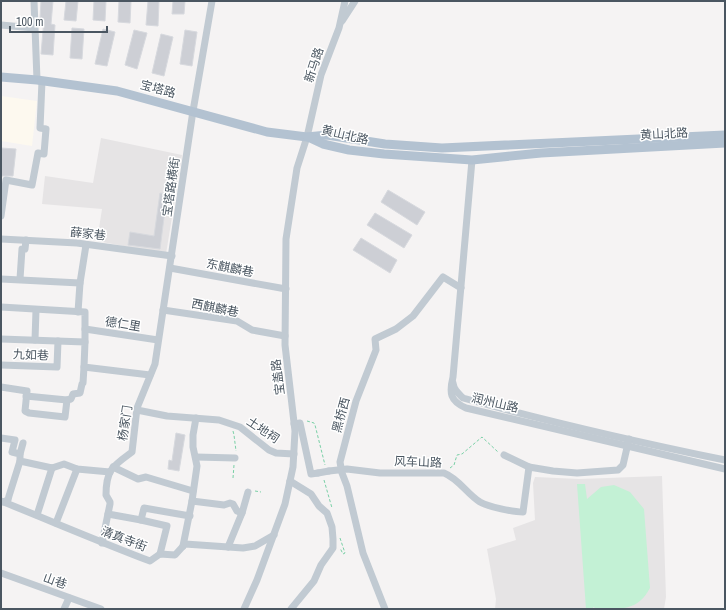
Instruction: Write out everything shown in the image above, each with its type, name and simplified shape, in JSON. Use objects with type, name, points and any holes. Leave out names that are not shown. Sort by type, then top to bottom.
[{"type":"main road","name":"宝塔路","points":[[1,77],[40,80],[117,91],[267,132],[307,137]]},
{"type":"main road","name":"黄山北路","points":[[307,137],[327,135],[385,144],[442,148],[725,135]]},
{"type":"main road","name":"黄山北路","points":[[307,137],[323,144],[349,150],[472,160],[541,153],[725,143]]},
{"type":"street","points":[[1,216],[6,180],[32,185],[38,153],[44,154],[46,129],[40,128],[40,80],[34,28],[34,1]]},
{"type":"street","name":"宝塔路横街","points":[[150,375],[154,364],[172,256],[193,111],[212,1]]},
{"type":"street","name":"新马路","points":[[307,137],[321,75],[338,28],[345,1]]},
{"type":"street","points":[[338,28],[355,1]]},
{"type":"street","points":[[1,26],[34,28]]},
{"type":"street","name":"宝盖路","points":[[244,609],[285,504],[293,467],[297,423],[285,345],[286,239],[297,168],[307,137]]},
{"type":"street","points":[[461,288],[472,160]]},
{"type":"street","name":"薛家巷","points":[[1,239],[86,245],[172,256]]},
{"type":"street","points":[[20,279],[22,249],[25,249],[26,240]]},
{"type":"street","points":[[78,312],[80,283],[86,245]]},
{"type":"street","name":"东麒麟巷","points":[[170,268],[286,290]]},
{"type":"street","name":"黑桥西","points":[[385,609],[363,553],[340,462],[356,401],[376,350],[374,339],[396,328],[413,316],[443,276],[461,288]]},
{"type":"street","points":[[1,279],[80,283]]},
{"type":"street","name":"润州山路","points":[[461,288],[453,377],[454,388],[463,398],[725,469]]},
{"type":"street","points":[[1,307],[85,312],[84,368],[83,383],[80,393],[73,394],[71,399],[67,400],[26,394],[1,387]]},
{"type":"street","name":"九如巷","points":[[35,340],[36,310]]},
{"type":"street","name":"西麒麟巷","points":[[163,310],[237,321],[252,330],[285,336]]},
{"type":"street","name":"德仁里","points":[[85,329],[158,340]]},
{"type":"street","name":"九如巷","points":[[1,339],[85,342]]},
{"type":"street","name":"九如巷","points":[[1,365],[58,367],[58,341]]},
{"type":"street","points":[[84,368],[150,375]]},
{"type":"street","name":"杨家门","points":[[112,470],[117,462],[132,452],[137,410],[150,375]]},
{"type":"street","points":[[26,394],[25,411],[28,413],[65,417],[67,400]]},
{"type":"street","name":"土地祠","points":[[137,410],[167,416],[219,420],[240,427],[269,450],[276,453],[294,454]]},
{"type":"street","points":[[182,547],[190,516],[197,466],[193,447],[193,435],[196,418]]},
{"type":"street","name":"风车山路","points":[[297,423],[311,474],[327,470],[341,469],[380,473],[441,472],[451,476],[481,502],[514,512],[523,512],[529,467]]},
{"type":"street","points":[[1,438],[14,440],[12,452],[20,457],[52,468],[64,464],[77,469],[112,470],[138,479],[146,477],[193,490]]},
{"type":"street","points":[[2,502],[8,500],[23,443]]},
{"type":"street","points":[[504,455],[529,467],[553,471],[577,472],[618,470],[622,465],[628,443]]},
{"type":"street","name":"润州山路","points":[[628,443],[725,460]]},
{"type":"street","points":[[196,456],[235,458]]},
{"type":"street","points":[[37,515],[52,468]]},
{"type":"street","points":[[56,523],[77,469]]},
{"type":"street","points":[[102,543],[110,502],[106,498],[105,493],[108,477],[112,470]]},
{"type":"street","points":[[290,481],[311,494],[319,506],[327,513],[332,527],[333,539],[333,548],[321,565],[314,581],[291,609]]},
{"type":"street","points":[[228,547],[251,491]]},
{"type":"street","points":[[192,501],[224,505],[230,503],[233,504],[236,511],[242,513]]},
{"type":"street","name":"清真寺街","points":[[2,502],[150,561],[160,554],[175,555],[186,544],[243,548],[255,546],[274,535]]},
{"type":"street","points":[[141,520],[144,508],[190,516]]},
{"type":"street","points":[[108,514],[166,526],[160,554]]},
{"type":"street","name":"山巷","points":[[1,573],[101,609]]},
{"type":"street","points":[[64,609],[69,598]]},
{"type":"path","points":[[297,423],[302,421],[314,422],[327,470]]},
{"type":"path","points":[[441,472],[443,470],[447,471],[454,465],[457,455],[462,454],[482,437],[504,455]]},
{"type":"path","points":[[324,479],[333,514]]},
{"type":"path","points":[[251,491],[260,492]]},
{"type":"path","points":[[333,548],[339,547],[342,553],[345,552],[339,534]]},
{"type":"shaded area","points":[[1,96],[37,101],[32,146],[1,141]]},
{"type":"shaded area","points":[[101,138],[182,155],[166,254],[97,241],[102,209],[42,204],[45,176],[93,183]]},
{"type":"shaded area","points":[[662,476],[666,597],[664,609],[495,609],[496,599],[487,549],[516,540],[513,528],[535,520],[533,483],[535,477],[579,479]]},
{"type":"green space","points":[[577,484],[585,484],[587,499],[601,487],[614,485],[630,492],[644,509],[650,588],[640,601],[629,607],[598,609],[593,607],[593,609],[586,609]]},
{"type":"building","points":[[41,1],[53,1],[51,24],[55,25],[53,55],[41,54],[44,19],[40,19]]},
{"type":"building","points":[[66,1],[78,1],[76,21],[64,20]]},
{"type":"building","points":[[94,1],[106,1],[105,21],[93,20]]},
{"type":"building","points":[[119,1],[131,1],[130,23],[118,22]]},
{"type":"building","points":[[148,1],[159,1],[158,26],[146,25]]},
{"type":"building","points":[[173,1],[185,1],[184,14],[172,14]]},
{"type":"building","points":[[72,28],[84,29],[82,59],[70,58]]},
{"type":"building","points":[[103,29],[115,32],[107,66],[95,64]]},
{"type":"building","points":[[134,30],[147,33],[137,69],[125,65]]},
{"type":"building","points":[[185,30],[197,32],[192,66],[180,64]]},
{"type":"building","points":[[161,34],[173,37],[164,76],[152,73]]},
{"type":"building","points":[[1,148],[16,149],[13,176],[1,176]]},
{"type":"building","points":[[388,190],[425,212],[417,225],[381,202]]},
{"type":"building","points":[[160,193],[167,194],[160,249],[128,245],[130,232],[154,236]]},
{"type":"building","points":[[375,213],[412,235],[404,248],[367,225]]},
{"type":"building","points":[[361,238],[397,260],[390,273],[353,250]]},
{"type":"building","points":[[176,433],[185,435],[179,471],[168,469],[169,460],[172,461]]}]
